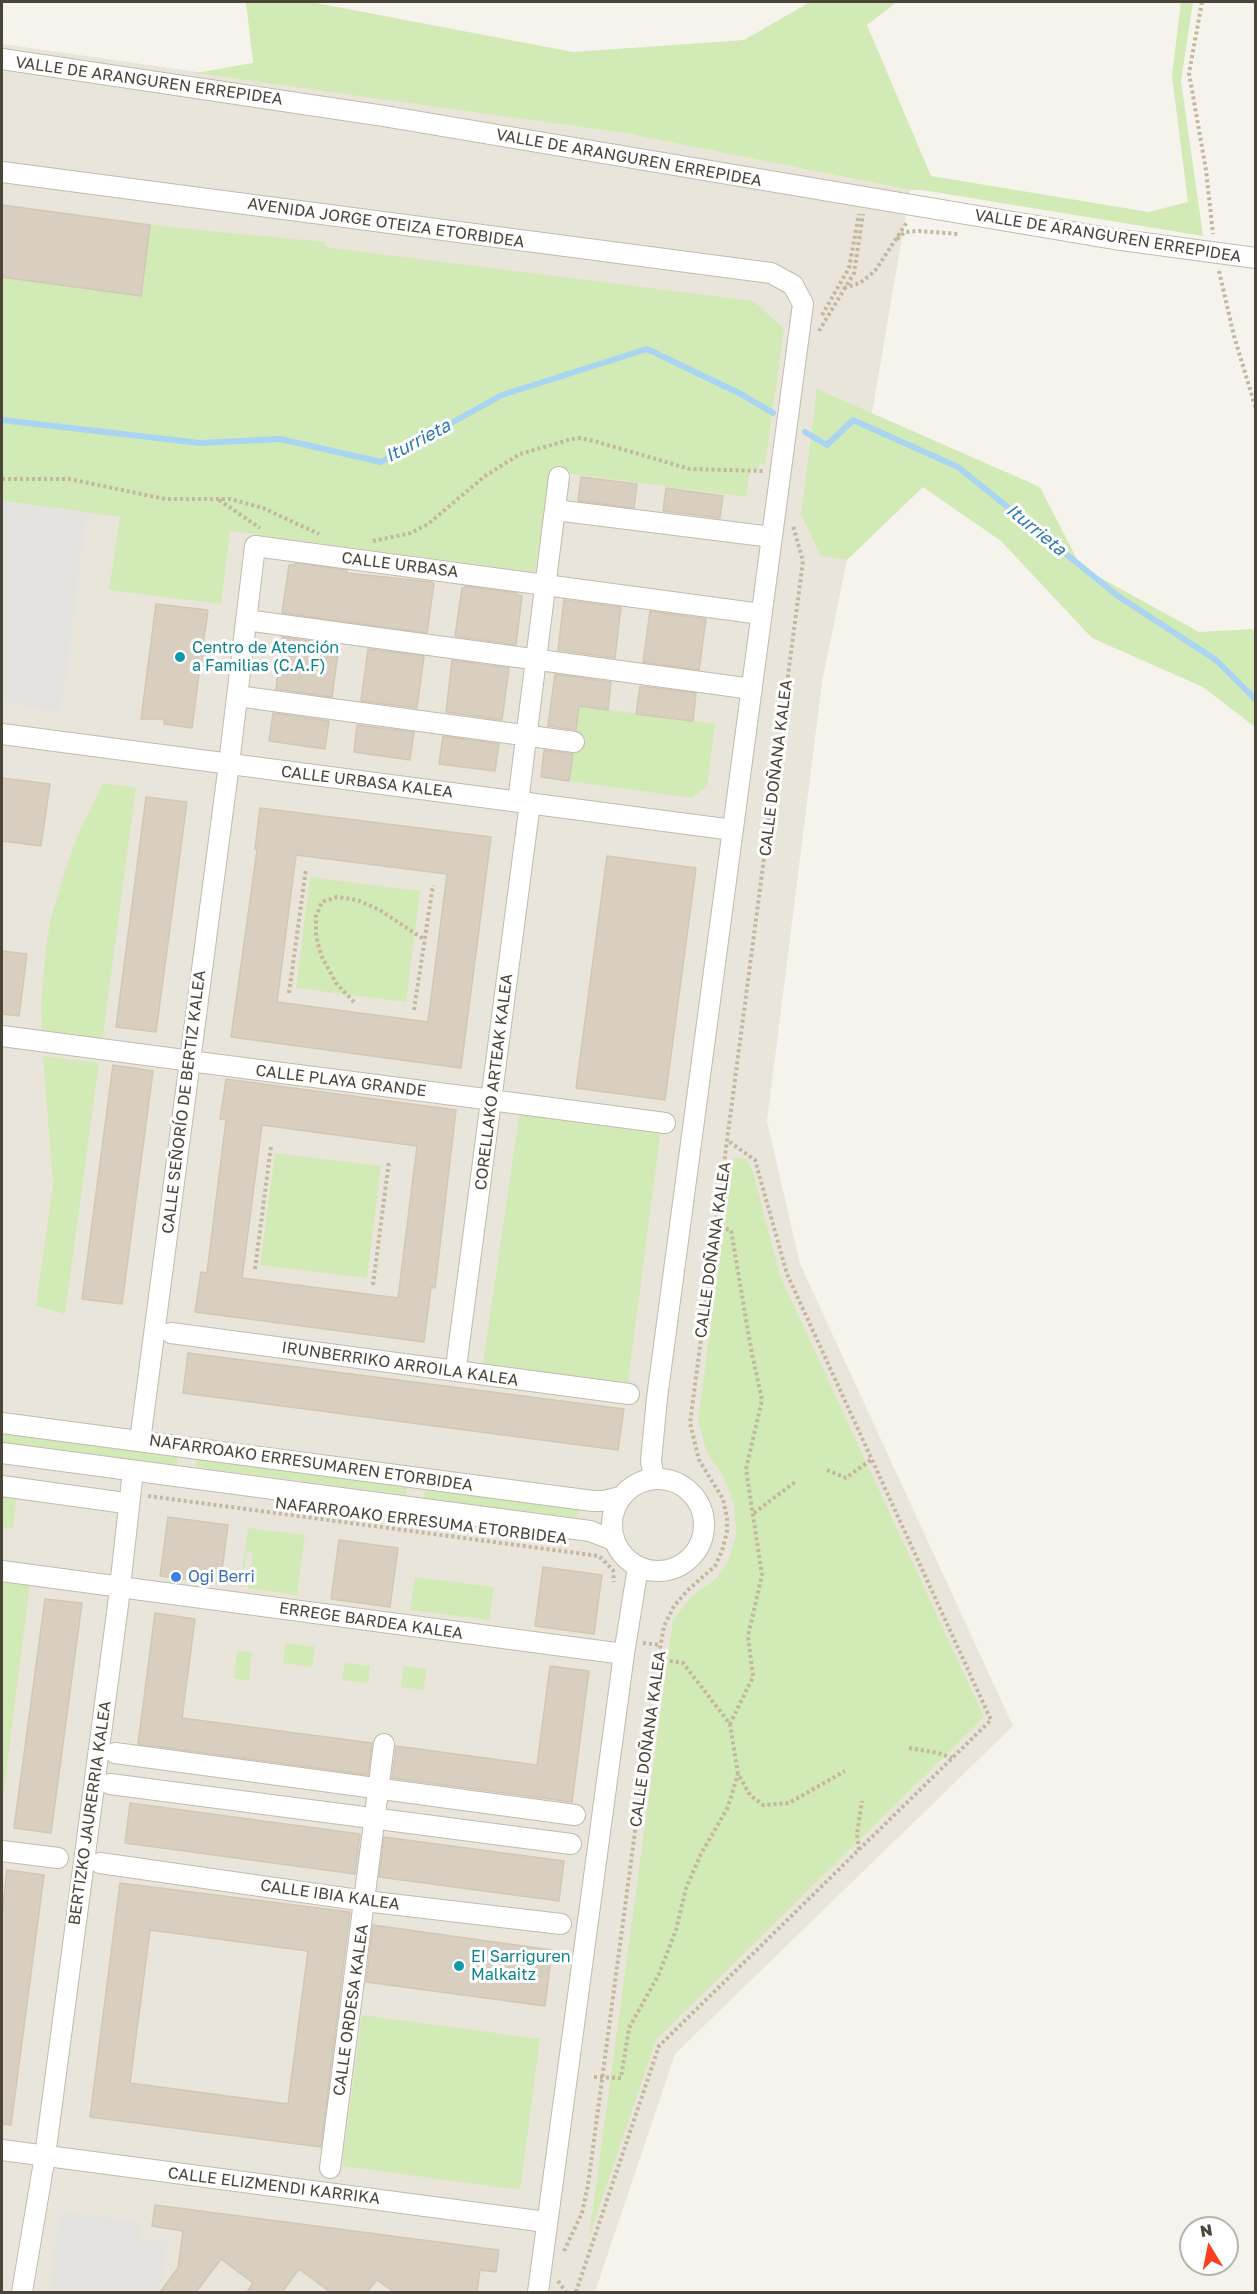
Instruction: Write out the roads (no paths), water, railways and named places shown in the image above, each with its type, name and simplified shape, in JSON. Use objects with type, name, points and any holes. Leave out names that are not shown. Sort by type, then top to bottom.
[{"type":"street","name":"VALLE DE ARANGUREN ERREPIDEA","points":[[2,59],[372,115],[1114,239],[1256,258]]},
{"type":"street","name":"AVENIDA JORGE OTEIZA ETORBIDEA","points":[[2,172],[771,273]]},
{"type":"street","name":"CALLE DOÑANA KALEA","points":[[654,1478],[651,1461],[657,1398],[803,304],[794,285],[771,273]]},
{"type":"street","points":[[524,803],[526,735],[559,477]]},
{"type":"street","points":[[555,510],[772,537]]},
{"type":"street","name":"CALLE URBASA","points":[[246,620],[259,538],[546,584],[761,614]]},
{"type":"street","points":[[229,764],[246,620],[752,689]]},
{"type":"street","points":[[237,696],[574,742]]},
{"type":"street","name":"CALLE URBASA KALEA","points":[[2,734],[733,830]]},
{"type":"street","name":"CALLE SEÑORÍO DE BERTIZ KALEA","points":[[140,1441],[229,764]]},
{"type":"street","name":"CORELLAKO ARTEAK KALEA","points":[[457,1360],[524,803]]},
{"type":"street","name":"CALLE PLAYA GRANDE","points":[[2,1036],[665,1124]]},
{"type":"street","name":"IRUNBERRIKO ARROILA KALEA","points":[[171,1334],[629,1394]]},
{"type":"street","name":"NAFARROAKO ERRESUMAREN ETORBIDEA","points":[[2,1422],[593,1501],[620,1497]]},
{"type":"street","name":"NAFARROAKO ERRESUMAREN ETORBIDEA","points":[[2,1453],[590,1531],[613,1540]]},
{"type":"street","name":"BERTIZKO JAURERRIA KALEA","points":[[45,2156],[134,1471]]},
{"type":"street","points":[[654,1478],[675,1481],[693,1494],[703,1515],[704,1532],[700,1546],[683,1564],[667,1570],[647,1570],[638,1567],[625,1558],[613,1540],[612,1517],[620,1497],[633,1486],[654,1478]]},
{"type":"street","points":[[2,1486],[134,1499]]},
{"type":"street","points":[[538,2292],[624,1654],[638,1567]]},
{"type":"street","name":"ERREGE BARDEA KALEA","points":[[2,1571],[616,1653]]},
{"type":"street","name":"CALLE ORDESA KALEA","points":[[330,2168],[384,1744]]},
{"type":"street","points":[[115,1753],[575,1815]]},
{"type":"street","points":[[194,1795],[197,1764]]},
{"type":"street","points":[[110,1784],[571,1844]]},
{"type":"street","points":[[487,1833],[491,1804]]},
{"type":"street","points":[[2,1851],[58,1858]]},
{"type":"street","name":"CALLE IBIA KALEA","points":[[100,1863],[365,1901],[561,1924]]},
{"type":"street","name":"CALLE ELIZMENDI KARRIKA","points":[[2,2150],[546,2222]]},
{"type":"street","points":[[22,2292],[45,2156]]},
{"type":"waterway","name":"Iturrieta","points":[[2,420],[200,443],[280,439],[381,462],[502,395],[647,349],[741,394],[773,413]]},
{"type":"waterway","name":"Iturrieta","points":[[805,432],[827,445],[853,420],[958,467],[1118,596],[1216,660],[1256,700]]},
{"type":"place","name":"Centro de Atención a Familias (C.A.F)","points":[[180,657]]},
{"type":"place","name":"Ogi Berri","points":[[176,1577]]},
{"type":"place","name":"EI Sarriguren Malkaitz","points":[[459,1966]]}]
